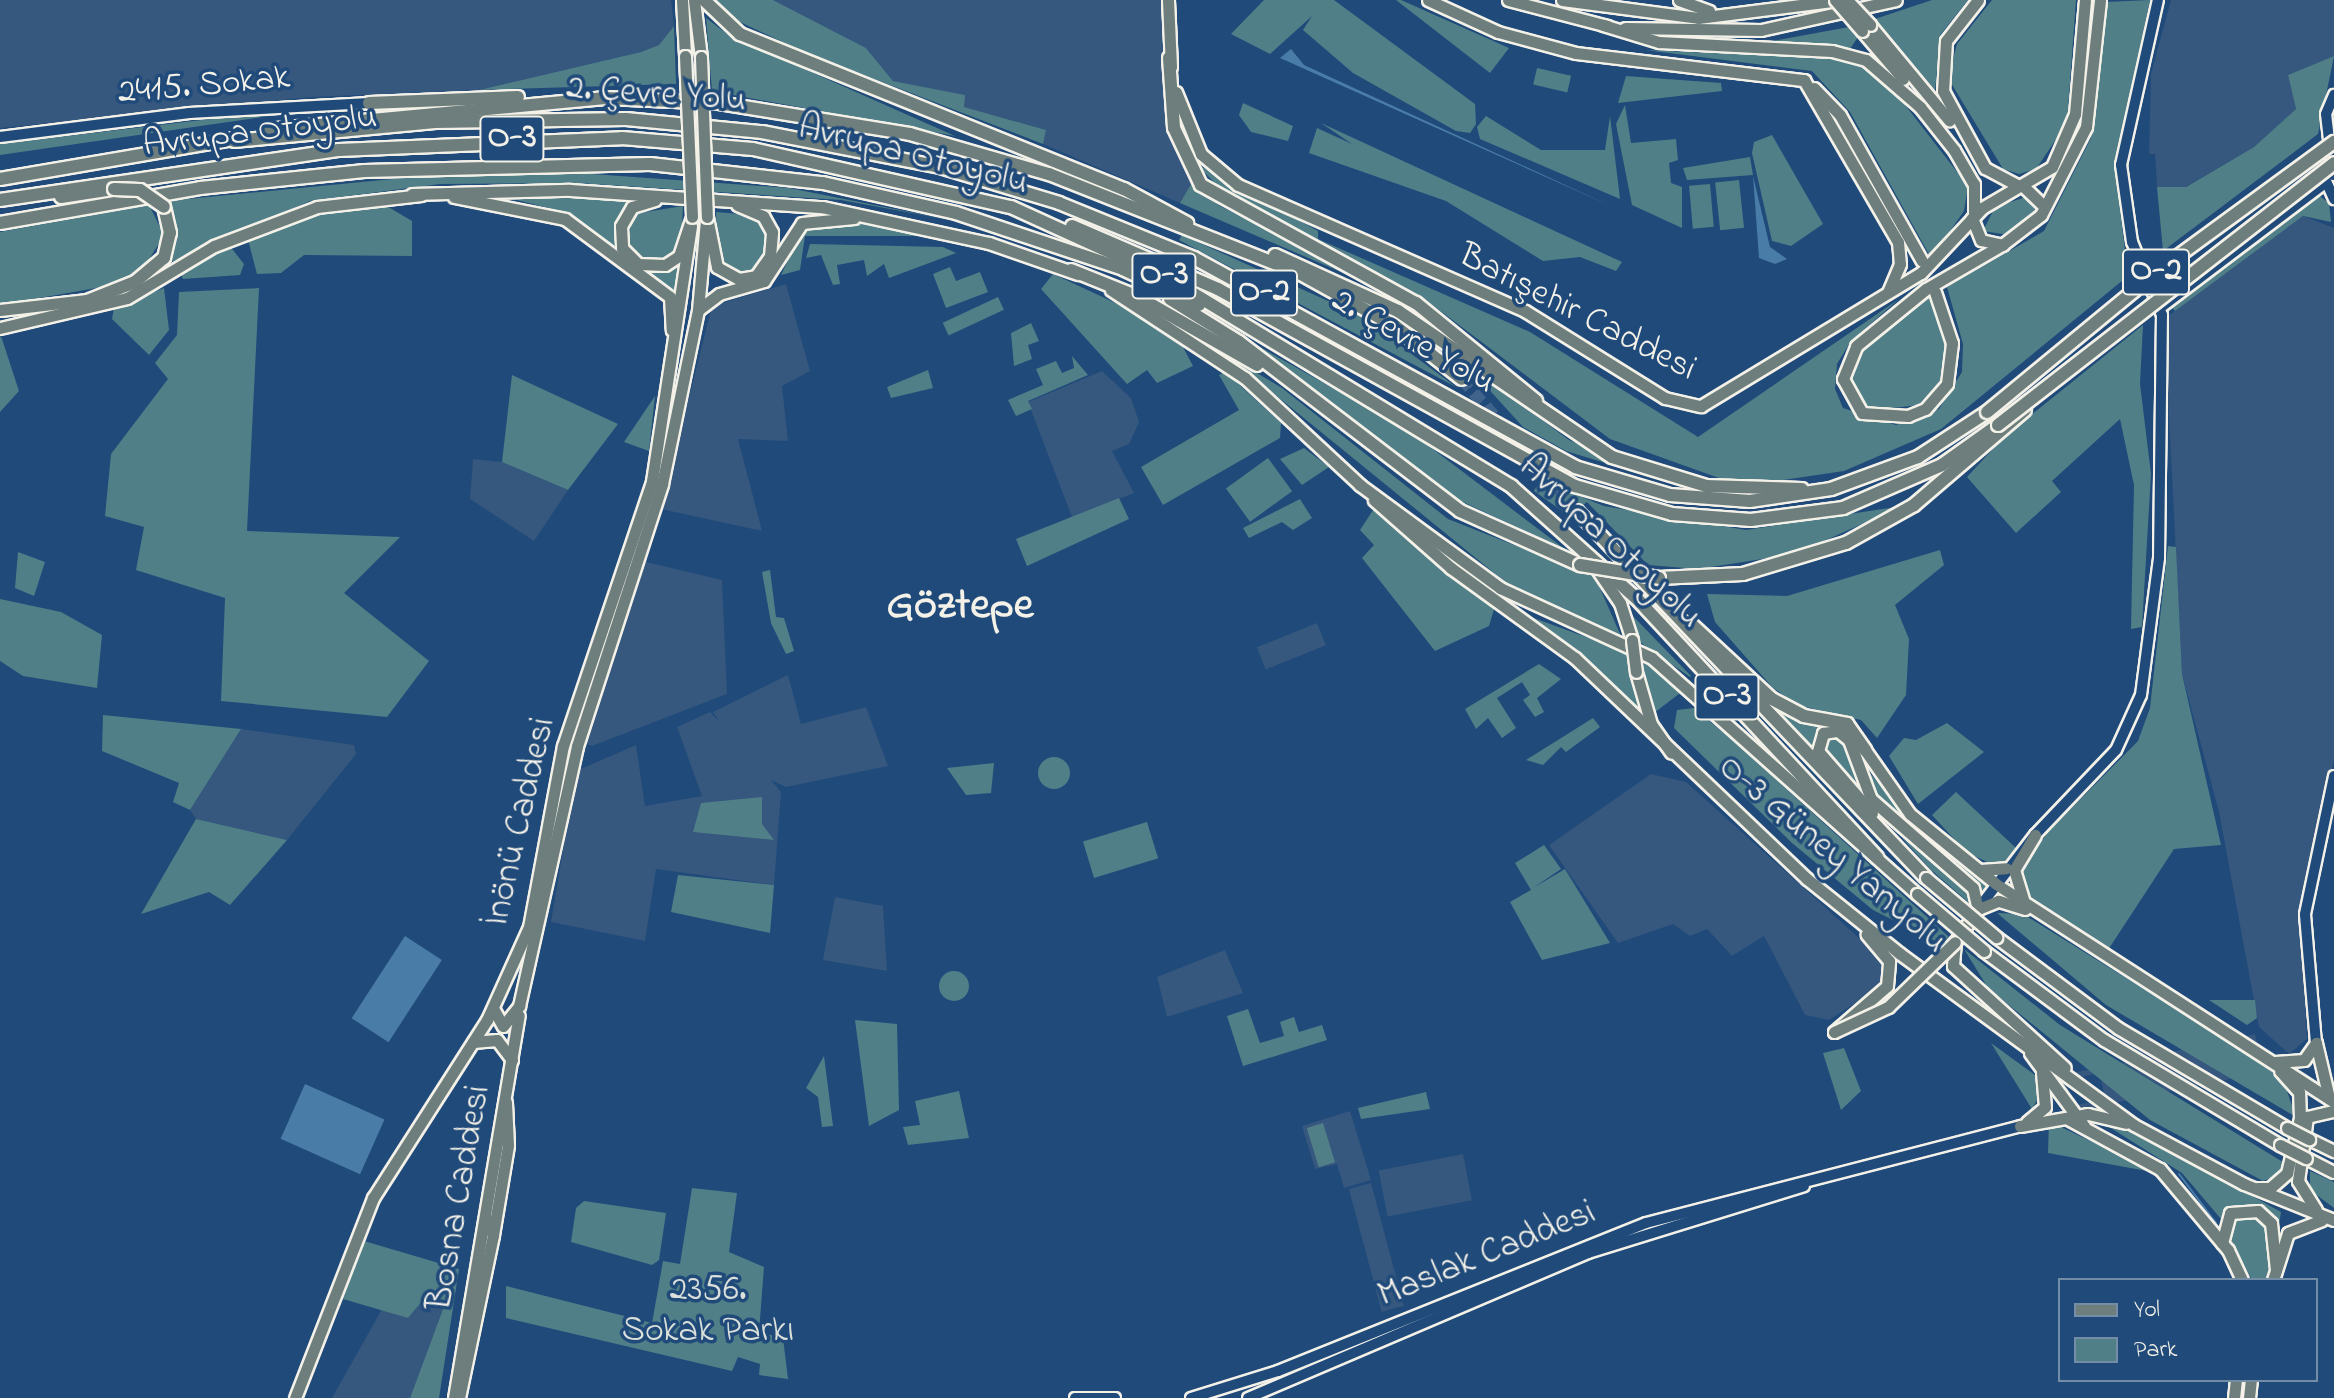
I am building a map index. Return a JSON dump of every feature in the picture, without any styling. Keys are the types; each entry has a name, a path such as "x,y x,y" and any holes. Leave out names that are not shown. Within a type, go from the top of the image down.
{"highway":[{"path":"704,0 740,34 1124,189 1213,239 1283,258 1371,295 1580,440 1640,469 1706,486 1831,489"},
{"path":"1169,58 1174,128 1201,185 1416,303 1580,440"},
{"path":"369,103 605,98"},
{"name":"Avrupa Otoyolu","path":"0,179 234,141 320,121 605,98 719,103 910,134 1049,174 1213,239 1358,303 1462,379"},
{"name":"2. Çevre Yolu","path":"234,141 435,122 626,119 885,154 1059,203 1182,252 1601,477 1726,500 1831,489 1946,441 1987,412 2169,262 2334,142"},
{"name":"Avrupa Otoyolu","path":"5,199 313,152 622,138 767,151 1011,207 1171,280 1468,456 1575,539 1877,857"},
{"path":"0,223 262,181 612,163 823,183 1055,244 1164,287 1309,361"},
{"name":"O-2","path":"2001,428 2071,366 2334,163"},
{"path":"5,199 114,189 140,190 164,207 170,233 164,258 135,282 87,301"},
{"name":"2. Çevre Yolu","path":"1011,207 1205,283 1549,474 1615,501 1760,520 1831,511 1891,492 2001,428"},
{"path":"1055,244 1210,322 1478,523 1580,565 1659,578 1743,574 1846,543 1914,505 2001,428"},
{"path":"1071,270 1206,333 1358,435"},
{"name":"O-3","path":"1577,511 1653,592"},
{"path":"1653,592 1772,699 1804,716 1847,724 1865,750"},
{"name":"Avrupa Otoyolu","path":"1653,592 1926,878"}],"main road":[{"path":"682,0 692,217 684,251 665,265 638,264 622,248 621,226 632,207 684,197"},
{"path":"694,0 701,57 707,217 717,267 739,279 761,271 772,248 769,223 756,211 713,199"},
{"name":"Batışehir Caddesi","path":"1168,0 1169,58 1194,145 1226,177 1538,317 1677,404 1724,397 1934,263 1973,217 2052,167 2070,132 2085,0"},
{"path":"1428,0 1498,32 1576,53 1804,80 1840,115 1922,261"},
{"path":"1508,0 1659,42 1846,54 1881,68 1920,107"},
{"path":"1562,0 1658,16 1770,13 1838,0 1967,141 1992,174 2020,185 2044,206"},
{"path":"1679,0 1695,10 1770,13"},
{"path":"1847,0 1970,176 1973,217 1981,240 2002,245"},
{"path":"1603,25 1761,30 1896,0"},
{"path":"1967,141 1945,101 1940,64 1949,33 1978,0"},
{"path":"1935,292 1954,356 1939,397 1890,420 1862,413 1843,379 1856,346 1926,289 2032,227 2086,127 2100,0"},
{"path":"1836,902 1891,967 1887,986 1834,1032 1888,1007 1955,942 2006,868 2116,750 2141,695 2159,558 2160,308 2149,275 2132,242 2121,165 2158,0"},
{"path":"1804,80 1898,242 1900,264 1888,292"},
{"path":"2334,95 2326,114 2334,199"},
{"name":"2415. Sokak","path":"0,137 44,129 369,103"},
{"path":"2160,308 2331,178"},
{"path":"412,194 512,204 565,219 670,297 674,360"},
{"path":"0,310 87,301 142,284 214,246 317,207 412,194 684,197 822,207 920,227"},
{"name":"İnönü Caddesi","path":"295,1398 373,1198 495,1006 529,927 563,746 648,498 674,360 692,217"},
{"name":"İnönü Caddesi","path":"519,1006 577,746 662,484 698,310 707,217"},
{"path":"698,310 719,294 764,281 802,223 840,217 920,227"},
{"name":"O-3 Güney Yanyolu","path":"920,227 1071,270 1245,378 1426,549 1575,658 1671,753 1836,902 2134,1125 2244,1184 2334,1220"},
{"path":"0,328 127,298 214,246"},
{"path":"1360,485 1524,603 1652,658 1877,857"},
{"path":"1575,539 1620,603 1632,640 1647,715 1671,753"},
{"path":"1926,878 1823,758 1817,744 1823,733 1843,734 1871,799 1973,888 1978,909"},
{"path":"1865,750 1910,814 1977,870 2044,917 2332,1100"},
{"path":"2332,1100 2316,1043 2305,914 2334,776"},
{"path":"2032,908 2013,882 2035,835"},
{"name":"O-3","path":"1877,857 1984,951 2115,1048 2280,1145 2334,1172"},
{"path":"1977,870 2006,868"},
{"name":"O-3","path":"1926,878 1996,937 2157,1053 2287,1128 2334,1151"},
{"path":"1978,909 1998,901 2044,917"},
{"path":"1955,942 1959,976 2072,1076"},
{"path":"495,1006 493,1019 503,1026 519,1006"},
{"name":"Bosna Caddesi","path":"457,1398 519,1006"},
{"path":"2010,1035 2042,1070 2076,1120 2160,1169 2222,1243 2241,1278"},
{"path":"472,1044 497,1040 512,1060"},
{"path":"2272,1061 2294,1064 2316,1043"},
{"path":"2244,1184 2270,1188 2291,1161 2299,1092 2272,1061"},
{"path":"2020,1126 2045,1107 2042,1070"},
{"path":"457,1398 482,1294 508,1145 506,1101"},
{"path":"2334,1111 2308,1114 2297,1172 2304,1199 2334,1220"},
{"path":"2020,1126 2076,1120 2134,1125"},
{"name":"Maslak Caddesi","path":"1191,1398 1205,1397 1614,1234 2020,1126"},
{"path":"499,1128 508,1145"},
{"name":"Maslak Caddesi","path":"1248,1398 1588,1253 1809,1183"},
{"path":"2222,1243 2230,1213 2258,1211 2271,1223 2274,1275"},
{"path":"485,1216 493,1235"},
{"path":"2274,1275 2294,1227 2334,1220"},
{"path":"475,1276 482,1294"},
{"path":"1075,1398 1115,1398"}],"shaded area":[{"path":"0,0 671,0 674,26 659,45 641,52 479,90 312,97 0,128"},
{"path":"773,0 1161,0 1164,84 1191,184 1180,203 1043,144 1046,130 963,107 964,95 893,81 866,48"},
{"path":"2171,0 2334,0 2334,56 2288,75 2296,109 2254,147 2185,187 2157,187 2155,154 2149,154 2151,74"},
{"path":"1291,49 1304,65 1613,207 1280,58"},
{"path":"1753,176 1770,247 1787,259 1775,264 1759,258"},
{"path":"2303,216 2334,228 2334,760 2300,914 2307,1039 2289,1054 2259,1027 2219,812 2182,674 2164,319"},
{"path":"786,284 810,371 782,386 788,441 738,439 762,531 661,509 712,306"},
{"path":"1102,371 1131,398 1139,422 1129,444 1112,451 1134,493 1072,517 1028,402"},
{"path":"473,459 502,462 568,490 534,541 470,499"},
{"path":"642,561 722,580 727,694 592,746 581,742"},
{"path":"1317,623 1326,645 1266,670 1257,647"},
{"path":"788,675 801,724 866,707 888,766 786,787 771,780 781,792 774,885 656,869 645,941 551,922 576,771 636,745 645,806 702,796 677,727 710,712 719,721 713,712"},
{"path":"241,729 354,745 356,754 287,840 196,819 190,810"},
{"path":"1651,774 1686,782 1805,889 1861,940 1886,971 1883,985 1829,1020 1805,1015 1764,936 1732,956 1707,929 1690,936 1673,924 1618,943 1549,845"},
{"path":"835,897 883,906 887,971 823,960"},
{"path":"405,936 442,960 389,1042 352,1018"},
{"path":"1225,950 1243,993 1167,1017 1157,977"},
{"path":"2255,1034 2258,1047 2249,1042 2217,1049 2223,1074 2268,1071 2066,1113 2059,1076","holes":["2100,1073 2105,1099 2072,1106 2067,1080"]},
{"path":"305,1084 384,1119 360,1174 281,1139"},
{"path":"1350,1111 1371,1180 1344,1188 1337,1164 1315,1169 1302,1126"},
{"path":"1463,1154 1472,1200 1388,1217 1379,1170"},
{"path":"1371,1183 1404,1306 1382,1312 1349,1189"},
{"path":"423,1300 443,1309 410,1398 332,1398 382,1309 408,1318"}],"green space":[{"path":"712,0 773,0 866,48 893,81 965,95 964,107 1046,130 1043,144 802,51 727,16"},
{"path":"1264,0 1334,0 1475,104 1476,124 1470,133 1456,131 1353,73 1303,30 1312,16 1270,54 1231,34"},
{"path":"1396,0 1401,0 1509,48 1490,73"},
{"path":"1932,0 1968,0 1940,35 1935,91 1872,20"},
{"path":"1992,0 2076,0 2067,123 2036,169 2019,174 2003,169 1948,78 1957,44"},
{"path":"2150,0 2115,168 2128,276 1941,429 1844,471 1769,482 1719,478 1610,439 1422,297 1224,192 1195,163 1318,231 1318,239 1530,332 1698,437 1899,299 1851,341 1837,364 1835,389 1843,408 1896,425 1939,409 1962,372 1963,344 1947,287 2044,231 2091,138 2105,2"},
{"path":"706,18 730,36 955,136 712,91"},
{"path":"674,26 676,84 479,90 641,52 659,45"},
{"path":"1849,27 1858,37 1850,49 1767,42"},
{"path":"1645,50 1845,59 1881,74 1968,186 1964,211 1931,258 1850,112 1812,71"},
{"path":"2334,56 2318,134 2163,251 2157,187 2186,187 2254,147 2296,109 2288,75"},
{"path":"1537,68 1571,76 1567,92 1533,85"},
{"path":"1626,76 1721,83 1722,91 1618,103"},
{"path":"1243,103 1293,126 1288,141 1251,132 1239,115"},
{"path":"1625,105 1631,143 1676,139 1678,160 1669,163 1671,183 1682,187 1682,228 1632,205 1616,124"},
{"path":"269,112 269,116 0,155 0,144"},
{"path":"1486,116 1541,150 1605,150 1610,116 1620,199 1480,139 1477,127"},
{"path":"1321,123 1622,262 1616,271 1580,257 1543,261 1446,201 1309,153 1317,128 1352,144"},
{"path":"1772,135 1823,224 1791,246 1772,241 1752,153 1754,142"},
{"path":"1750,157 1753,175 1687,180 1683,168"},
{"path":"564,172 789,188 950,220 841,200 578,183 440,184 310,201 164,265 175,220 167,201 444,174"},
{"path":"1739,180 1744,228 1720,230 1715,183"},
{"path":"1191,184 1220,206 1383,290 1180,203"},
{"path":"1710,184 1714,227 1693,229 1689,186"},
{"path":"2317,194 2329,203 2331,222 2303,216 2175,311 2169,304"},
{"path":"501,196 629,200 616,227 619,250 650,272 681,259 676,297 556,210"},
{"path":"2026,197 2037,212 2009,235 1983,231 1995,207"},
{"path":"380,202 412,221 412,256 304,255 281,273 257,274 247,236 291,218"},
{"path":"149,205 164,235 142,271 113,285 0,305 0,232"},
{"path":"683,206 681,248 665,261 644,262 627,247 633,214"},
{"path":"716,212 751,215 768,229 770,251 752,275 730,274 718,259"},
{"path":"856,221 929,236 805,236 800,270 781,275 803,230"},
{"path":"1182,235 1359,315 1456,387 1179,240"},
{"path":"810,244 943,247 956,253 889,278 884,264 867,276 864,260 837,265 840,284 833,285 821,255 806,258"},
{"path":"229,245 244,264 240,275 183,279 180,272"},
{"path":"950,267 956,281 980,272 988,292 946,308 933,274"},
{"path":"1053,274 1122,306 1183,347 1193,366 1157,383 1147,370 1127,384 1041,289"},
{"path":"164,288 169,330 149,355 112,319 114,308"},
{"path":"259,288 247,531 400,537 344,593 429,661 387,717 221,701 225,598 136,570 144,527 105,516 111,454 168,379 155,363 177,335 179,292"},
{"path":"1929,294 1945,340 1942,379 1918,405 1870,411 1857,402 1847,375 1851,361"},
{"path":"998,297 1004,310 949,335 943,323"},
{"path":"1031,323 1039,341 1028,345 1032,359 1014,366 1011,333"},
{"path":"2143,325 2140,384 2151,474 2142,627 2131,629 2134,485 2120,419 2052,481 2061,492 2016,533 1967,477 2005,436"},
{"path":"0,337 19,391 0,412"},
{"path":"1251,342 1409,431 1566,550 1446,494"},
{"path":"1224,353 1282,388 1448,519 1595,577 1621,636 1520,594"},
{"path":"1072,356 1088,375 1028,401 1032,409 1016,416 1008,400 1043,385 1036,369 1056,361 1062,373 1074,368"},
{"path":"928,370 933,388 891,398 887,387"},
{"path":"1225,372 1281,423 1280,438 1163,505 1141,467 1239,410 1219,375"},
{"path":"512,375 618,424 568,490 502,462"},
{"path":"1488,380 1569,440 1671,483 1566,451 1523,427 1483,383"},
{"path":"655,396 649,451 624,442"},
{"path":"1304,448 1329,467 1302,485 1280,459"},
{"path":"1268,458 1292,491 1250,522 1226,489"},
{"path":"1540,480 1604,506 1746,530 1902,506 1795,554 1698,569 1648,565 1587,502 1569,516 1534,491"},
{"path":"1119,498 1129,519 1027,566 1016,539"},
{"path":"1300,499 1312,518 1293,530 1282,522 1249,538 1243,528"},
{"path":"1375,507 1495,606 1489,626 1435,651 1362,558 1374,545 1360,530"},
{"path":"2168,546 2176,547 2182,674 2221,845 2174,849 2108,950 2021,890 2017,879 2047,833 2138,741 2150,708"},
{"path":"1940,550 1944,565 1895,605 1909,639 1906,695 1877,738 1861,720 1797,705 1772,687 1715,622 1707,594 1787,596"},
{"path":"18,552 45,562 34,596 15,588"},
{"path":"770,570 776,617 784,618 794,651 786,654 771,623 762,572"},
{"path":"0,599 61,612 102,635 97,688 23,676 0,661"},
{"path":"1630,613 1691,676 1690,677 1637,640"},
{"path":"1531,617 1627,652 1643,718 1579,651"},
{"path":"1641,658 1684,690 1654,713 1646,693"},
{"path":"1539,664 1561,679 1537,698 1544,712 1535,717 1523,700 1530,695 1522,682 1497,698 1516,728 1502,738 1488,718 1476,729 1465,709"},
{"path":"1766,702 1829,726 1814,739 1814,754"},
{"path":"1694,708 1949,937 1941,944 1873,910 1792,843 1674,728 1677,710"},
{"path":"103,715 241,729 190,810 173,802 179,783 102,751"},
{"path":"1593,718 1600,727 1566,752 1561,747 1543,765 1526,760"},
{"path":"1947,723 1984,752 1918,804 1889,756 1904,738 1916,740"},
{"path":"1828,738 1841,738 1860,793 1824,751"},
{"path":"1054,757 1065,762 1070,773 1065,784 1054,789 1043,784 1038,773 1043,762"},
{"path":"994,763 991,793 966,795 947,768"},
{"path":"1864,767 1930,839 1989,886 1983,894 1893,817 1871,791"},
{"path":"1956,792 2016,848 2000,868 1966,852 1932,815"},
{"path":"762,797 762,824 774,840 693,832 701,803"},
{"path":"196,819 287,840 230,905 209,892 141,914"},
{"path":"1147,822 1158,858 1094,878 1083,842"},
{"path":"1902,838 1973,895 1975,908 1930,869"},
{"path":"1544,845 1561,869 1533,888 1565,869 1610,943 1542,960 1510,902 1531,890 1515,863"},
{"path":"678,875 774,885 770,933 671,912"},
{"path":"1997,913 2023,914 2248,1054 2283,1080 2296,1117 2106,1005"},
{"path":"1964,949 2060,1025 2286,1164 2282,1174 2263,1181 2150,1120 1988,988"},
{"path":"954,971 965,975 969,986 965,997 954,1001 943,997 939,986 943,975"},
{"path":"2209,1000 2255,1000 2257,1018 2247,1025"},
{"path":"1248,1009 1260,1043 1284,1036 1280,1022 1294,1017 1299,1032 1322,1025 1327,1040 1243,1066 1227,1016"},
{"path":"855,1020 897,1024 899,1110 869,1126"},
{"path":"1991,1043 2035,1075 2040,1095 2032,1109"},
{"path":"1844,1048 1861,1091 1841,1110 1823,1053"},
{"path":"824,1056 833,1126 822,1127 818,1097 806,1088"},
{"path":"959,1091 969,1138 908,1145 903,1127 920,1125 915,1101"},
{"path":"1426,1092 1430,1109 1361,1119 1358,1108"},
{"path":"2095,1118 2128,1127 2281,1212 2279,1225 2265,1207 2249,1205 2229,1209 2221,1219 2182,1173"},
{"path":"2049,1120 2064,1120 2063,1128 2158,1173 2048,1153"},
{"path":"1323,1123 1335,1162 1319,1167 1307,1128"},
{"path":"2310,1171 2334,1182 2334,1208 2310,1190"},
{"name":"2356. Sokak Parkı","path":"692,1188 737,1193 729,1252 764,1267 759,1332 783,1338 788,1379 759,1375 760,1364 738,1357 732,1371 506,1318 506,1286 652,1323 663,1261 680,1264"},
{"path":"584,1201 666,1213 659,1260 652,1265 571,1242 576,1208"},
{"path":"2253,1214 2268,1232 2268,1278 2251,1278 2231,1240 2235,1216"},
{"path":"364,1241 459,1269 439,1398 410,1398 443,1309 423,1300 408,1318 343,1299"}],"waterway":[{"path":"2179,1174 2216,1223"},
{"path":"2233,1246 2248,1278"},
{"path":"2241,1398 2243,1382"}],"tunnel":[{"path":"1462,379 1577,511"}],"district":[{"name":"Göztepe","path":"960,606"}]}
